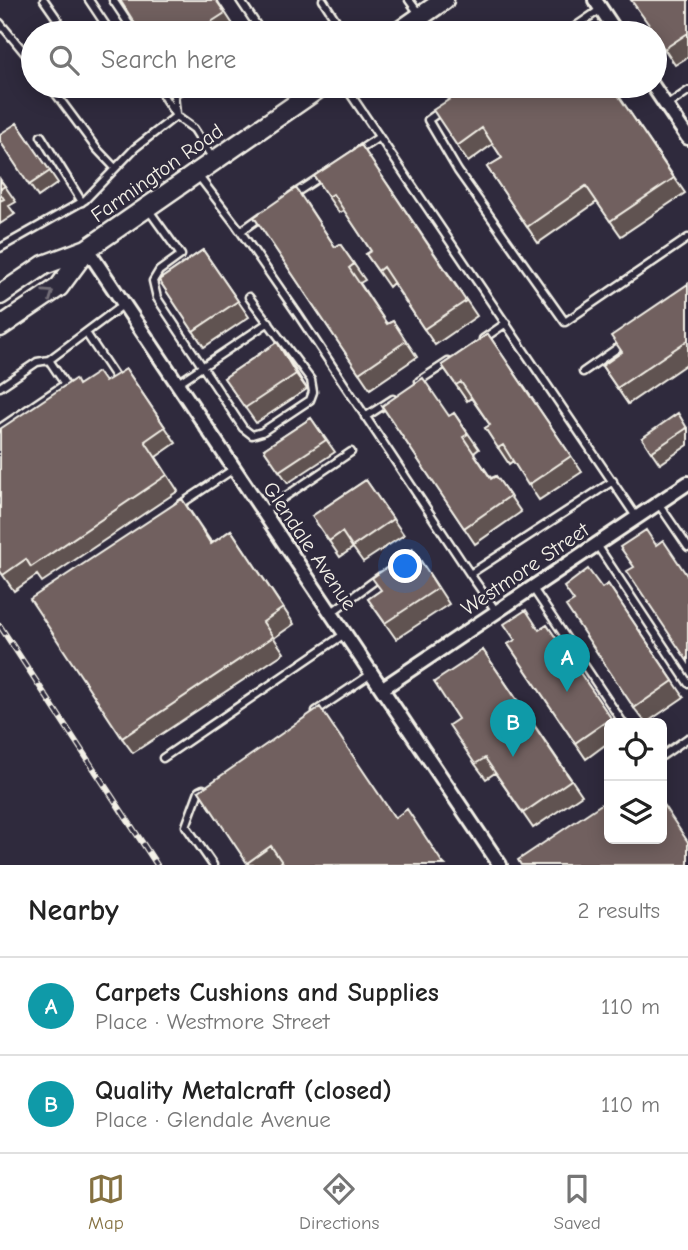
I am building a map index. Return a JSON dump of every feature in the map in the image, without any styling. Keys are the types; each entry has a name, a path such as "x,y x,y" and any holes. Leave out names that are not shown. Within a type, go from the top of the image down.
{"main road":[{"path":"414,21 444,0"},
{"name":"Farmington Road","path":"0,295 44,265 87,249 214,161 293,98"},
{"name":"Farmington Road","path":"0,327 59,287 87,249"}],"street":[{"path":"598,5 609,21"},
{"path":"661,98 688,138"},
{"name":"Glendale Avenue","path":"87,249 500,865"},
{"name":"Westmore Street","path":"383,688 688,482"}],"lane":[{"path":"44,0 59,21"},
{"path":"89,0 103,21"},
{"path":"113,0 127,21"},
{"path":"240,0 254,21"},
{"path":"323,0 336,21"},
{"path":"409,0 421,16"},
{"path":"580,21 598,5"},
{"path":"0,23 21,48"},
{"path":"666,106 688,91"},
{"path":"59,98 96,148 115,168"},
{"path":"165,98 176,116 194,129 214,161"},
{"path":"174,98 176,116"},
{"path":"353,98 637,518"},
{"path":"447,106 428,120 458,171 565,322 688,237"},
{"path":"0,248 82,202 135,148 176,116"},
{"path":"41,136 82,202"},
{"path":"347,159 379,137"},
{"path":"197,173 241,231 496,611"},
{"path":"283,202 325,173"},
{"path":"147,207 181,255 159,271 153,281 157,298 243,428 252,435 262,432 310,400 313,392 311,380 250,297"},
{"path":"241,231 272,209"},
{"path":"0,387 32,365 49,360 124,304"},
{"path":"178,383 269,322"},
{"path":"478,342 506,323"},
{"path":"86,333 123,389"},
{"path":"583,372 635,336"},
{"path":"408,388 458,355"},
{"path":"0,428 65,384 49,360"},
{"path":"365,417 397,396"},
{"path":"264,511 351,452"},
{"path":"167,513 235,468"},
{"path":"470,574 613,481"},
{"path":"659,503 688,547"},
{"path":"596,544 688,683"},
{"path":"332,612 386,572"},
{"path":"532,587 620,718"},
{"path":"163,758 346,633"},
{"path":"307,717 373,673"},
{"path":"667,753 688,738"},
{"path":"210,784 200,791 186,826 213,865"}],"building":[{"path":"120,0 216,0 225,13 213,21 133,21"},
{"path":"631,0 688,0 688,33 667,47 667,21 646,21"},
{"path":"452,98 620,98 674,178 610,221 586,186 527,227 487,167 502,158 482,128 457,146 433,110"},
{"path":"17,123 50,171 29,185 0,141 0,134"},
{"path":"361,145 466,301 424,329 383,267 378,271 366,254 371,251 333,194 328,197 314,176"},
{"path":"296,188 335,247 340,244 354,264 349,268 387,324 393,321 406,341 359,373 254,217"},
{"path":"203,250 238,301 193,331 159,280"},
{"path":"688,284 688,340 617,388 602,366 622,352 611,336"},
{"path":"488,334 571,456 528,485 503,445 498,448 485,428 490,425 461,382 456,385 442,365"},
{"path":"277,342 296,374 245,408 224,378"},
{"path":"126,369 165,427 145,441 167,475 31,567 26,559 3,575 0,571 0,429 75,379 78,385 98,372 105,382"},
{"path":"423,378 449,416 454,413 468,434 463,437 491,479 496,476 510,496 464,528 382,406"},
{"path":"678,413 687,428 651,452 642,438"},
{"path":"311,418 326,440 279,471 264,449"},
{"path":"366,480 393,519 352,547 342,532 329,541 312,516"},
{"path":"182,499 211,544 231,530 283,608 263,622 273,637 122,738 30,599"},
{"path":"646,530 656,545 663,540 688,577 688,662 627,571 634,567 620,547"},
{"path":"413,549 438,588 385,623 368,599 381,590 372,578"},
{"path":"588,569 602,588 608,584 673,681 634,708 566,606 574,601 564,587"},
{"path":"526,610 539,630 547,625 611,718 604,718 604,723 575,743 508,644 515,640 504,624"},
{"path":"483,650 571,780 523,813 485,758 475,764 449,725 458,719 434,682"},
{"path":"320,707 395,818 407,809 444,865 284,865 271,846 247,863 199,791"},
{"path":"604,802 604,844 667,844 667,810 688,842 688,865 521,865 518,860"}],"railway":[{"path":"0,626 157,865"}],"place":[{"name":"Carpets Cushions and Supplies","path":"567,692"},
{"name":"Quality Metalcraft (closed)","path":"513,757"}]}
